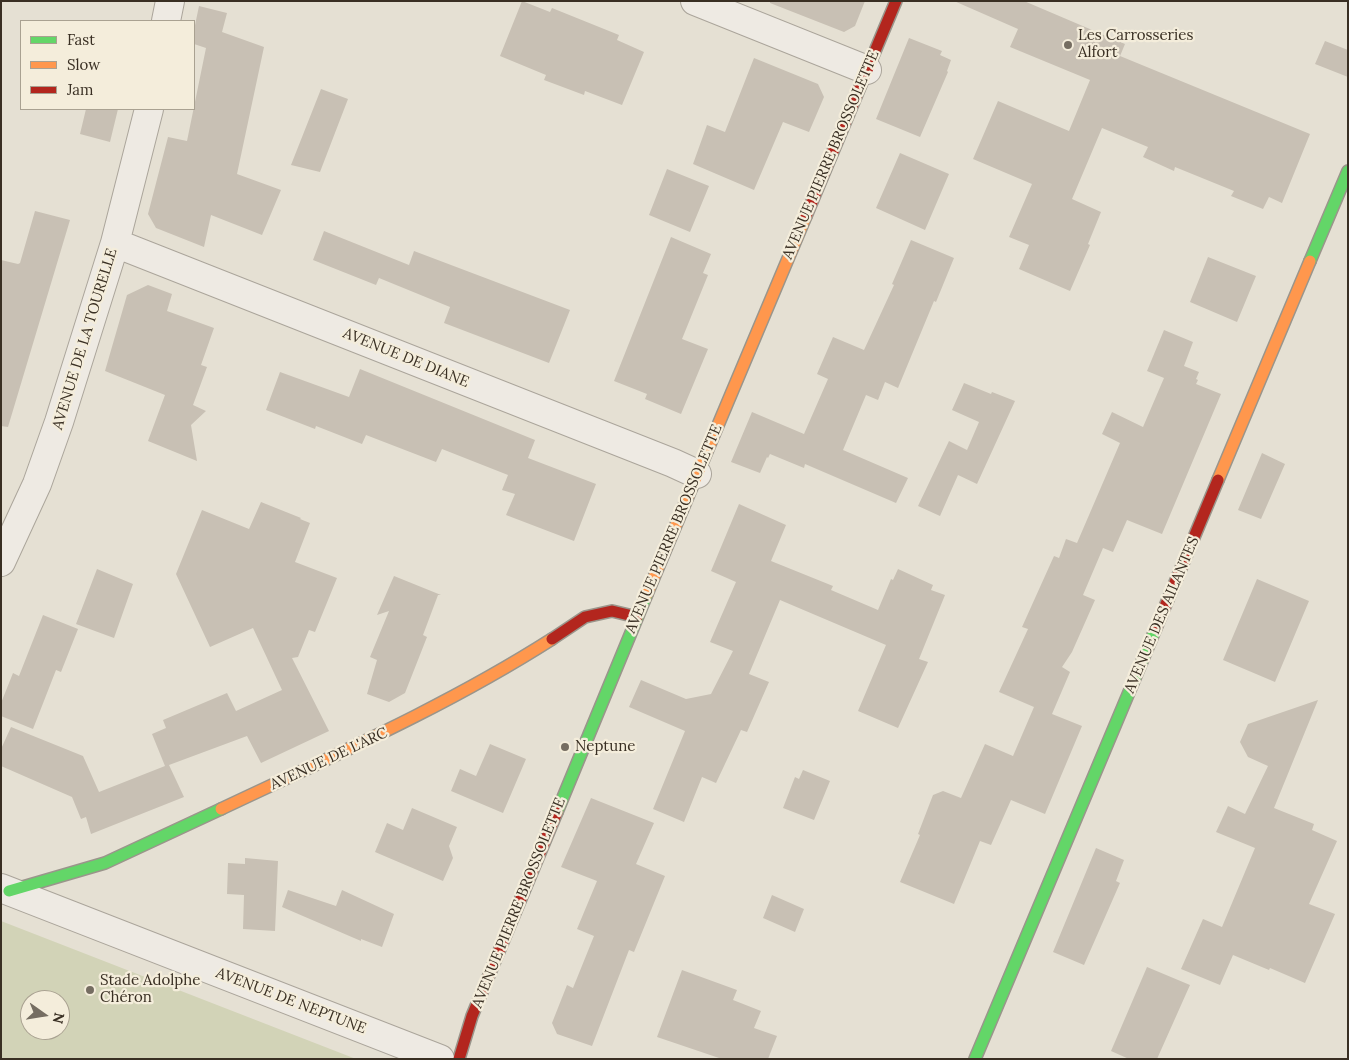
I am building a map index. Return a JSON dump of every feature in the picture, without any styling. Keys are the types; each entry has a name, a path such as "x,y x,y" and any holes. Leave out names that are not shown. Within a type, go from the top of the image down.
{"street":[{"path":"166,20 170,1"},
{"path":"695,1 867,70"},
{"name":"AVENUE PIERRE BROSSOLETTE","path":"460,1059 472,1016 637,617 896,1"},
{"name":"AVENUE DE LA TOURELLE","path":"1,562 37,484 59,422 115,244 149,110"},
{"name":"AVENUE DES AILANTES","path":"974,1059 1348,171"},
{"name":"AVENUE DE DIANE","path":"115,244 697,474"},
{"name":"AVENUE DE L'ARC","path":"5,890 105,863 407,722 525,656 585,617 612,611 637,617"},
{"name":"AVENUE DE NEPTUNE","path":"5,890 440,1059"}],"green space":[{"name":"Stade Adolphe Chéron","path":"1,921 356,1059 1,1059"}],"building":[{"path":"522,1 550,12 552,8 619,35 617,40 644,52 622,105 585,91 584,95 544,80 546,75 500,56"},
{"path":"770,1 865,1 855,26 844,32 770,3"},
{"path":"954,1 1024,1 1125,44 1120,56 1310,134 1282,203 1269,197 1263,209 1231,196 1234,191 1175,167 1174,171 1143,157 1148,147 1102,128 1072,199 1101,212 1088,244 1090,245 1070,291 1019,269 1029,245 1009,237 1032,184 973,159 998,101 1069,131 1090,80 1010,47 1018,29"},
{"path":"199,6 227,13 222,32 264,47 237,174 281,190 262,235 211,215 204,247 156,228 148,214 168,137 187,141 193,110 195,110 206,48 195,44 195,25"},
{"path":"909,38 942,51 940,55 951,60 948,72 920,137 876,119"},
{"path":"1325,41 1348,50 1348,77 1315,64"},
{"path":"754,58 818,84 824,97 809,132 783,122 754,190 693,164 707,125 725,132"},
{"path":"321,89 348,99 320,172 291,165"},
{"path":"86,110 118,110 110,142 80,134"},
{"path":"900,153 949,174 925,230 876,208"},
{"path":"667,169 709,186 690,232 649,215"},
{"path":"35,211 70,220 8,427 1,426 1,260 20,263"},
{"path":"324,231 409,265 414,251 570,310 549,363 444,323 450,307 379,278 376,285 313,260"},
{"path":"671,237 711,254 703,273 708,275 682,339 708,349 681,414 645,399 647,394 614,381"},
{"path":"911,240 954,258 898,388 885,382 878,400 866,395 843,450 908,478 896,503 805,464 804,468 770,454 760,473 731,462 752,412 804,434 828,379 817,374 833,337 864,350 894,285 892,284"},
{"path":"1208,257 1256,276 1237,322 1190,302"},
{"path":"148,285 172,294 167,311 214,328 201,365 207,367 193,405 206,411 191,425 197,461 148,441 165,395 105,371 127,295"},
{"path":"1164,330 1193,342 1184,366 1199,372 1196,384 1221,394 1162,534 1127,520 1113,552 1103,548 1083,595 1095,600 1072,652 1062,667 1070,672 1052,714 1082,726 1045,814 1011,800 991,845 980,841 954,904 900,882 920,835 918,834 933,795 943,791 961,798 985,744 1013,756 1034,707 999,692 1028,629 1022,627 1054,556 1059,558 1066,539 1077,543 1120,443 1102,434 1112,412 1143,427 1164,378 1147,371"},
{"path":"360,369 535,440 528,458 596,484 574,541 506,515 515,494 502,490 508,475 442,449 436,462 366,435 362,444 316,426 315,429 266,410 280,372 349,397"},
{"path":"964,383 1015,401 977,484 958,475 940,516 918,506 949,441 967,450 979,422 952,410"},
{"path":"1262,453 1285,464 1261,519 1238,510"},
{"path":"261,502 310,523 295,562 337,578 315,632 309,630 298,657 292,658 329,731 261,763 247,736 169,765 184,797 91,834 86,817 81,819 72,797 1,766 1,749 11,727 83,756 99,792 165,766 152,734 166,728 163,720 227,693 236,711 282,690 253,628 210,647 176,574 202,510 249,529"},
{"path":"739,504 786,525 771,561 833,586 831,590 878,610 891,579 893,580 898,569 933,585 931,590 945,595 919,659 928,662 898,728 858,711 886,645 780,600 749,674 769,682 747,732 741,730 716,783 702,777 684,822 653,809 685,731 629,707 641,680 686,699 711,694 733,651 710,642 736,582 711,571"},
{"path":"97,569 133,584 114,638 76,624"},
{"path":"394,576 441,595 438,595 423,635 427,637 405,693 389,702 367,694 377,660 370,657 389,611 377,615"},
{"path":"1257,579 1309,601 1275,682 1223,660"},
{"path":"43,615 78,629 61,672 56,670 33,729 1,716 1,703 13,673 19,676"},
{"path":"1318,700 1274,808 1314,824 1312,830 1337,841 1309,904 1335,914 1305,983 1233,955 1220,985 1181,969 1203,919 1222,927 1255,848 1216,832 1228,806 1245,814 1268,766 1248,757 1240,742 1248,724"},
{"path":"490,744 526,759 503,813 451,791 460,769 476,776"},
{"path":"803,770 830,781 814,820 783,808 795,777 799,779"},
{"path":"591,798 654,823 636,864 665,876 634,952 629,950 592,1046 557,1034 552,1023 567,985 573,988 594,936 577,929 597,881 561,867"},
{"path":"412,808 457,827 449,846 453,858 443,881 375,852 387,823 403,830"},
{"path":"1096,848 1124,860 1116,881 1120,883 1084,965 1053,952"},
{"path":"245,858 278,861 275,931 243,929 244,895 227,894 228,863 245,864"},
{"path":"288,890 336,906 342,890 394,914 382,947 361,939 361,941 282,907"},
{"path":"772,895 804,909 795,932 763,918"},
{"path":"1147,967 1190,985 1157,1059 1129,1059 1111,1051"},
{"path":"682,970 737,990 733,1000 761,1011 754,1028 777,1036 768,1059 722,1059 657,1037"}],"traffic: fast":[{"path":"1310,261 1348,171"},
{"path":"557,812 647,594"},
{"path":"975,1059 1156,628"},
{"path":"9,891 105,863 221,809"}],"traffic: slow":[{"path":"647,594 806,216"},
{"path":"1218,480 1310,261"},
{"path":"221,809 431,708 552,639"}],"traffic: jam":[{"path":"806,216 896,1"},
{"path":"1156,628 1218,480"},
{"path":"552,639 585,617 612,611 637,617"},
{"path":"459,1059 472,1016 557,812"}],"place":[{"name":"Les Carrosseries Alfort","path":"1068,45"},
{"name":"Neptune","path":"565,747"},
{"name":"Stade Adolphe Chéron","path":"90,990"}]}
